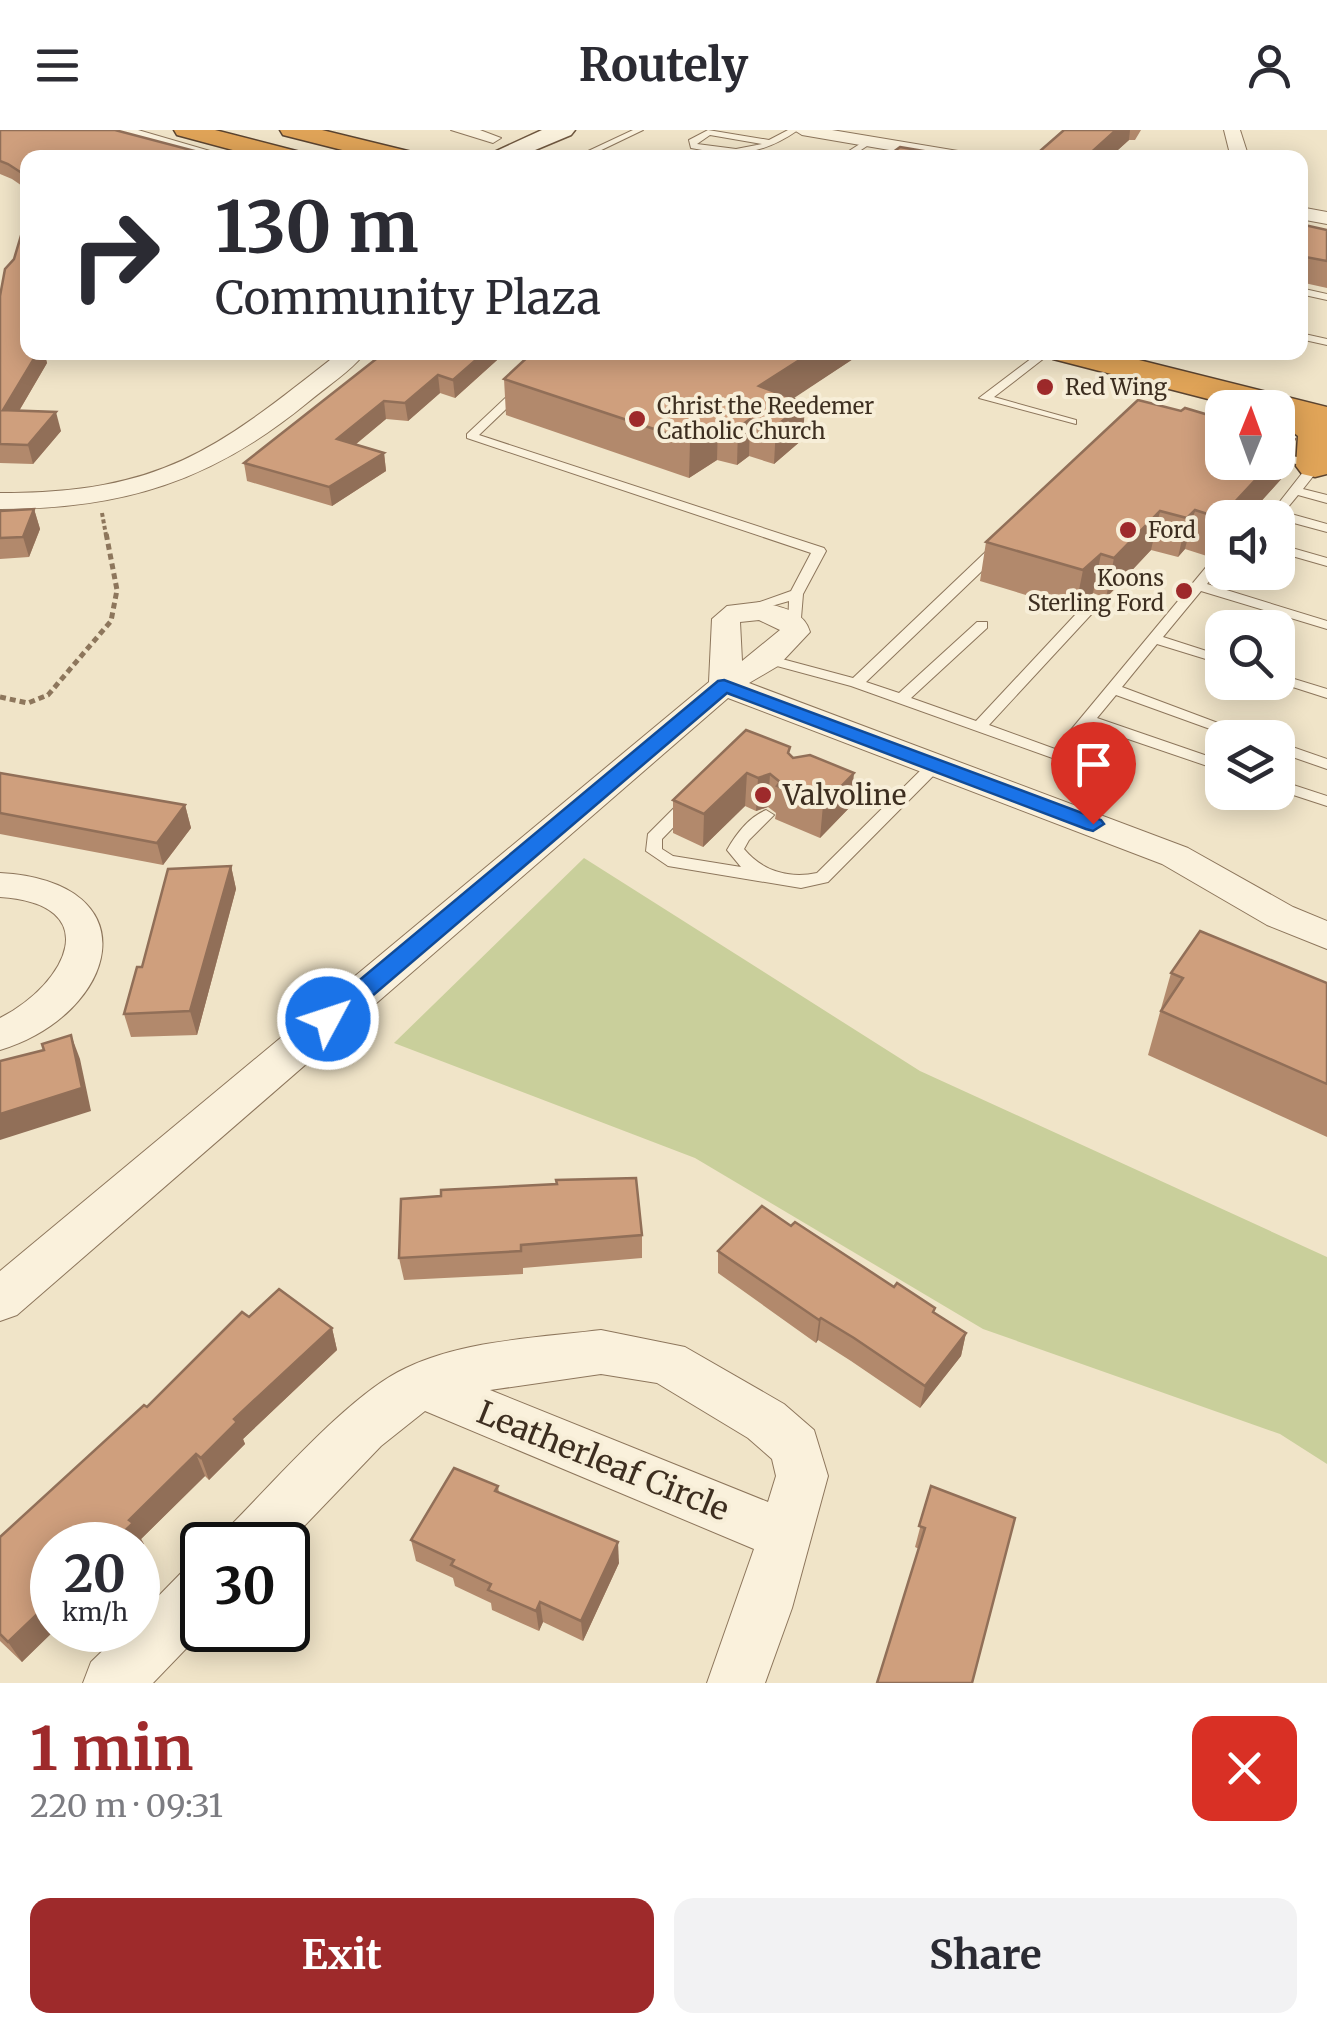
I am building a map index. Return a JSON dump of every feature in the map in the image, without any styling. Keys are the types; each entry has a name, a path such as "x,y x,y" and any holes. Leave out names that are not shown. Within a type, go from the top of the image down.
{"highway":[{"path":"186,130 265,150"},
{"path":"292,130 374,150"},
{"path":"1096,360 1211,390"},
{"path":"1295,411 1327,418"},
{"path":"1295,417 1318,435 1318,477"}],"street":[{"path":"119,130 195,150"},
{"path":"460,130 493,148 563,130"},
{"path":"802,130 920,150"},
{"path":"0,501 97,495 156,481 219,454 344,360"},
{"path":"0,1300 724,685 767,659 792,636 795,627 773,614 733,612 721,631 727,658 724,685"},
{"path":"724,685 1176,856 1280,916 1327,936"},
{"path":"0,885 47,892 70,906 86,934 84,960 67,989 28,1023 0,1036"},
{"name":"Leatherleaf Circle","path":"272,1522 363,1429 420,1385 443,1376 601,1352 668,1362 766,1421 796,1447 802,1476 736,1683"},
{"name":"Leatherleaf Circle","path":"420,1385 786,1536"},
{"path":"112,1683 180,1614"}],"lane":[{"path":"595,150 639,130"},
{"path":"697,130 771,143"},
{"path":"759,150 794,130"},
{"path":"709,132 692,142 694,146 717,150"},
{"path":"857,150 869,142"},
{"path":"1036,360 984,398 1072,422"},
{"path":"537,375 471,436 819,551 796,594 795,627"},
{"path":"1292,500 1318,477 1295,465"},
{"path":"1295,521 1327,528"},
{"path":"856,683 1008,538"},
{"path":"1295,553 1327,562"},
{"path":"767,659 856,683 1058,755 1205,578"},
{"path":"1198,586 1327,625"},
{"path":"733,612 796,594"},
{"path":"979,727 1094,603"},
{"path":"901,699 982,625"},
{"path":"1155,639 1205,655"},
{"path":"1295,684 1327,694"},
{"path":"1113,689 1205,722"},
{"path":"1088,720 1205,760"},
{"path":"1295,752 1327,764"},
{"path":"696,797 654,838 654,851 668,860 780,882 822,878 936,764"},
{"path":"1295,790 1327,801"},
{"path":"766,815 735,850 744,862 780,882"}],"path":[{"path":"0,697 28,704 48,695 111,621 117,590 97,495"}],"green space":[{"path":"584,858 920,1071 1327,1257 1327,1464 1280,1434 983,1329 695,1158 394,1043"}],"building":[{"path":"0,130 115,130 191,150 20,150 20,172 0,161"},
{"path":"1064,130 1116,130 1094,150 1041,150"},
{"path":"1308,226 1327,230 1327,261 1308,257"},
{"path":"20,239 20,360 33,360 3,410 56,412 28,445 0,444 0,296 5,269 14,259"},
{"path":"375,360 476,360 453,380 438,375 405,403 384,401 337,439 384,453 329,487 244,463"},
{"path":"524,360 800,360 759,386 805,403 776,426 750,419 738,428 718,423 690,441 504,379"},
{"path":"1138,400 1205,414 1205,480 1255,480 1237,500 1205,500 1205,513 1195,510 1187,518 1160,511 1114,558 1101,554 1083,570 986,542"},
{"path":"34,509 23,537 0,538 0,511"},
{"path":"746,730 790,747 788,753 793,758 810,755 854,773 823,805 777,786 780,782 770,774 758,778 747,773 704,814 673,800"},
{"path":"0,773 185,805 157,843 0,813"},
{"path":"231,866 190,1011 124,1014 137,967 142,967 168,869"},
{"path":"1200,931 1327,983 1327,1084 1161,1011 1183,978 1171,973"},
{"path":"71,1035 82,1088 0,1114 0,1061 44,1050 42,1044"},
{"path":"636,1178 642,1235 521,1245 521,1251 399,1258 401,1199 441,1196 441,1190"},
{"path":"762,1206 791,1226 795,1222 894,1287 897,1283 966,1333 925,1386 718,1251"},
{"path":"279,1289 332,1328 234,1419 237,1422 201,1458 196,1454 129,1520 132,1522 30,1522 30,1621 8,1642 0,1634 0,1537 144,1405 147,1407 242,1312 249,1317"},
{"path":"454,1468 498,1486 495,1491 618,1542 581,1621 540,1602 536,1611 488,1590 491,1584 451,1565 454,1560 411,1540"},
{"path":"931,1486 1015,1518 972,1683 877,1683 925,1528 919,1526"}],"place":[{"name":"Red Wing","path":"1045,387"},
{"name":"Christ the Reedemer Catholic Church","path":"637,419"},
{"name":"Ford","path":"1128,530"},
{"name":"Koons Sterling Ford","path":"1184,591"},
{"name":"Valvoline","path":"763,795"}],"route":[{"path":"328,1019 724,685 1093,824"}]}
